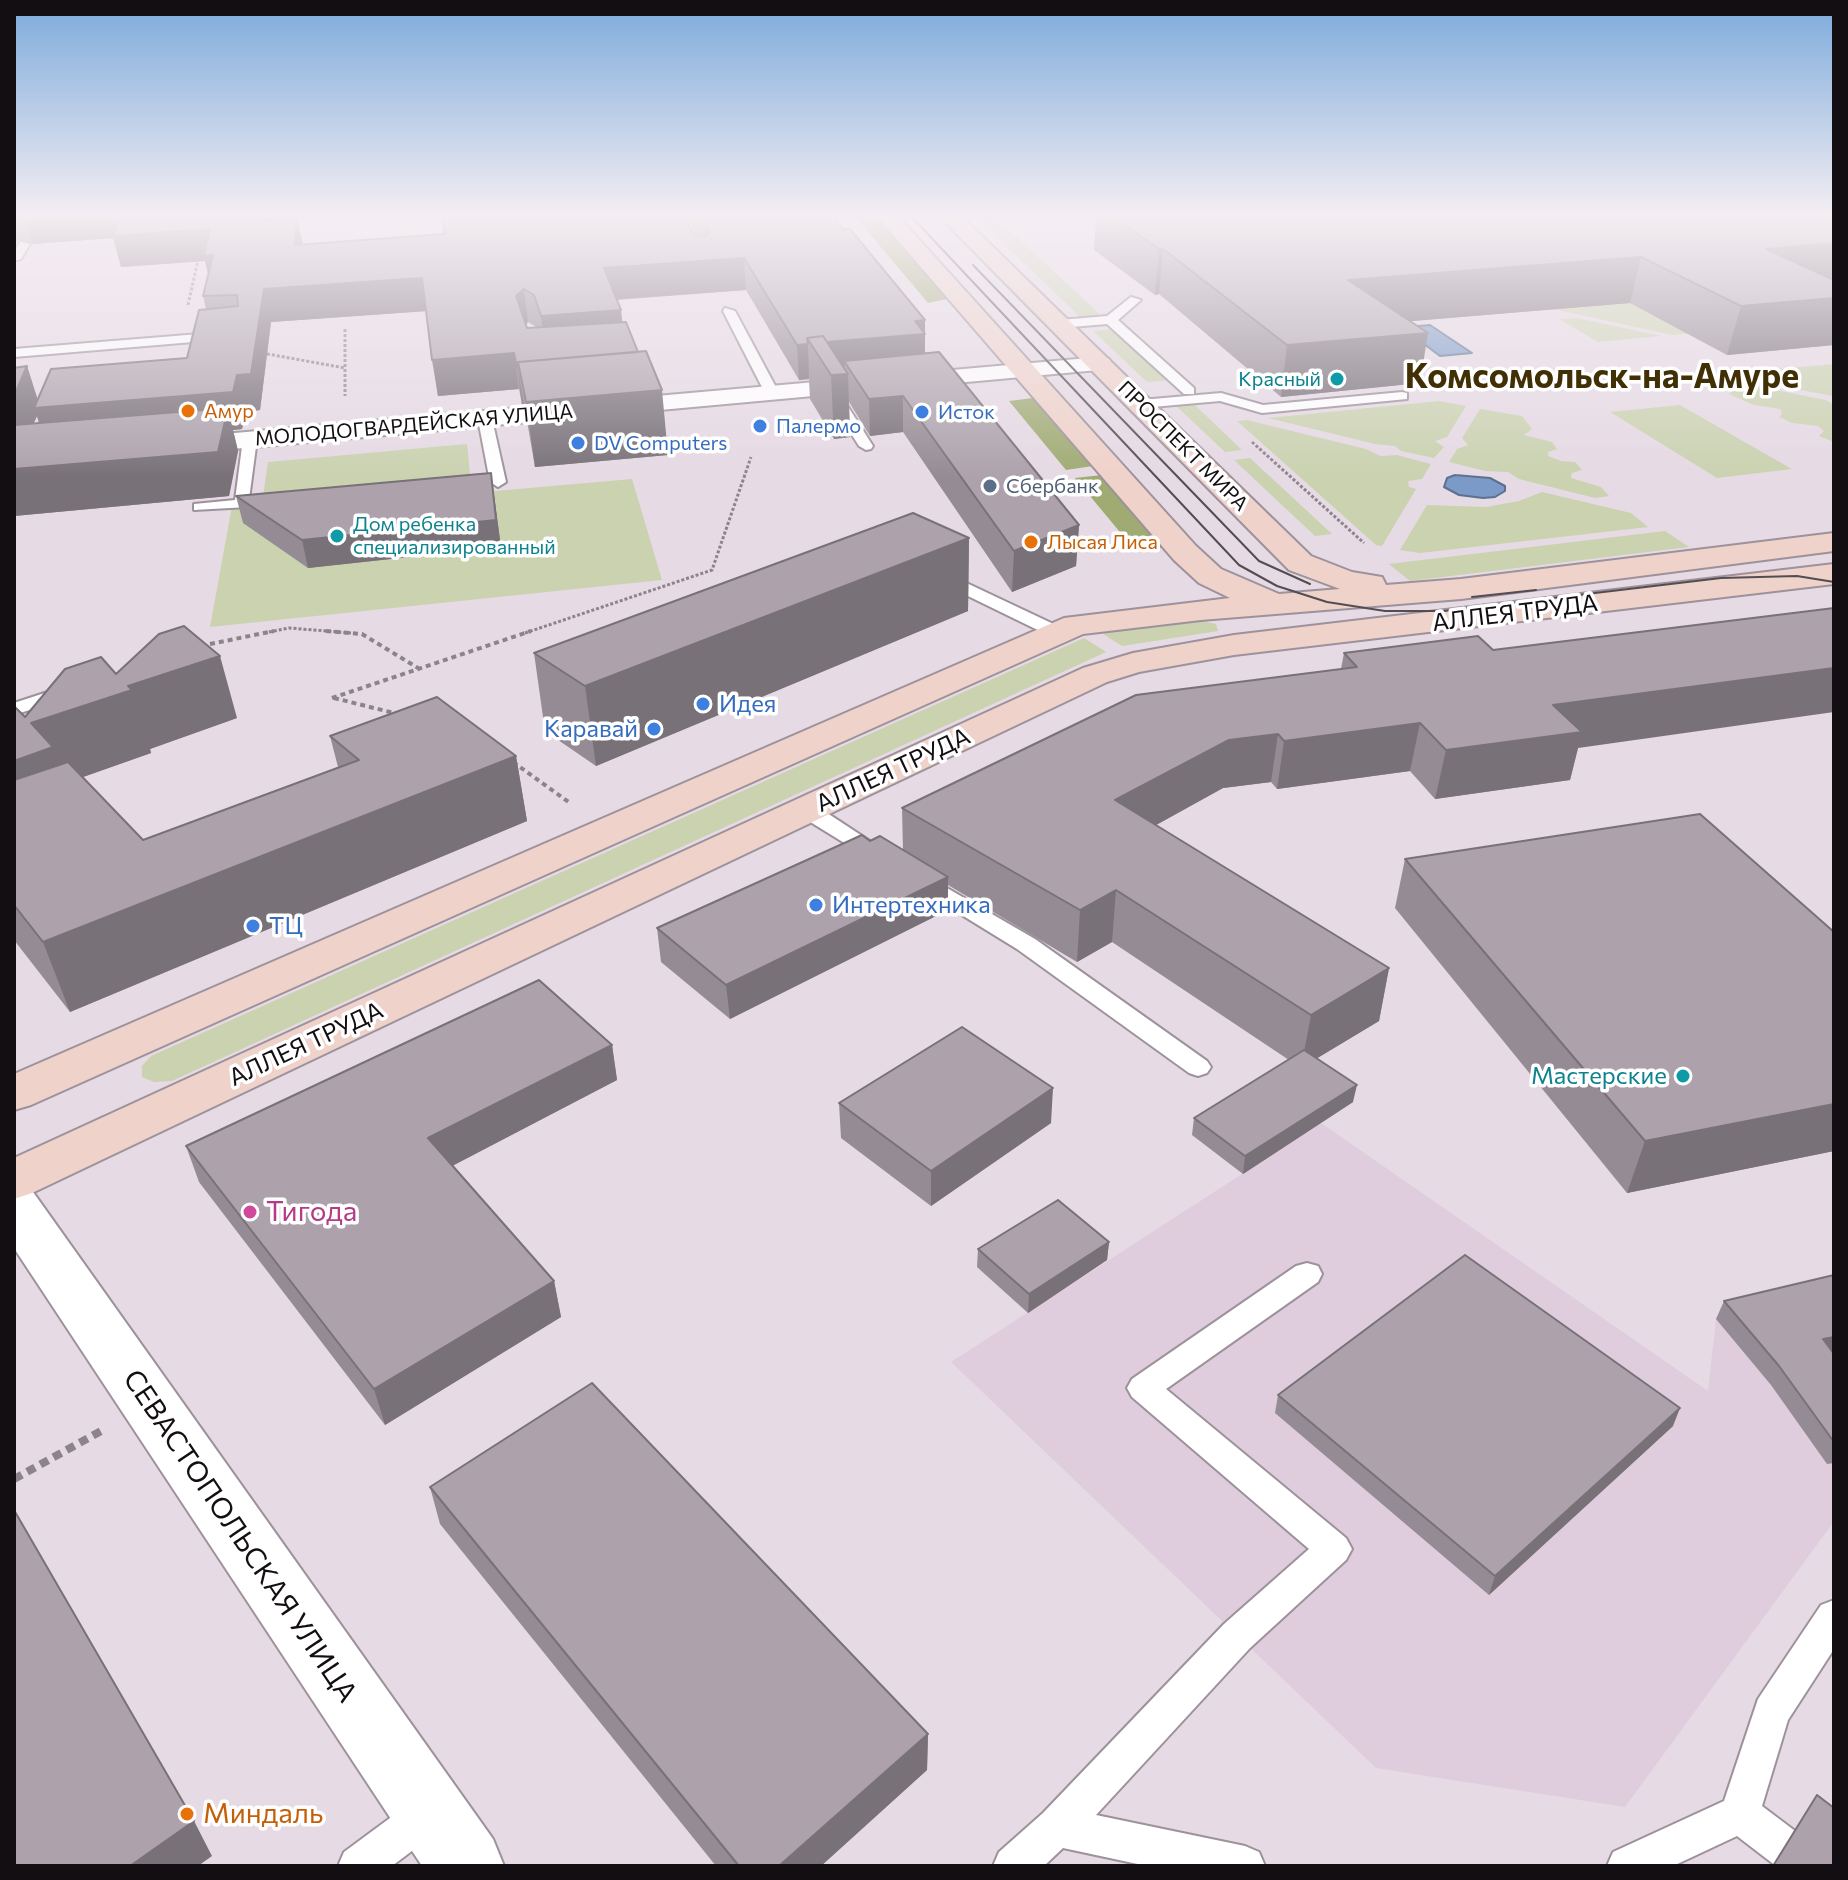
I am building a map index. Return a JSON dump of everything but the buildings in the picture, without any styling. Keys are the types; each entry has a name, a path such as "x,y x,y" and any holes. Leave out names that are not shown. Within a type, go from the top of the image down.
{"main road":[{"path":"962,302 1185,553 1210,576 1228,586 1278,603 1327,615 1362,618 1495,616"},
{"name":"ПРОСПЕКТ МИРА","path":"1037,302 1300,563 1346,581 1407,588 1461,589"},
{"name":"АЛЛЕЯ ТРУДА","path":"14,1093 1067,629 1278,603 1461,589 1834,542"},
{"path":"1067,629 1177,580 1187,570 1190,561 1185,553"},
{"path":"1737,554 1800,555 1834,560"},
{"name":"АЛЛЕЯ ТРУДА","path":"14,1180 1095,675 1133,663 1234,645 1834,574"},
{"path":"1695,592 1744,591 1834,605"}],"street":[{"name":"МОЛОДОГВАРДЕЙСКАЯ УЛИЦА","path":"156,448 485,419 657,395 772,393 1100,364"},
{"name":"СЕВАСТОПОЛЬСКАЯ УЛИЦА","path":"14,1206 466,1866"}],"lane":[{"path":"1060,324 1110,320 1133,302"},
{"path":"729,311 772,393"},
{"path":"1110,320 1189,391"},
{"path":"14,353 239,335"},
{"path":"830,388 866,446"},
{"path":"1141,404 1221,397 1262,409 1402,396"},
{"path":"485,419 498,482"},
{"path":"200,507 242,504 250,439"},
{"path":"919,565 1067,629"},
{"path":"14,709 90,684"},
{"path":"807,810 1026,944 1198,1067"},
{"path":"1013,1866 1057,1827 1237,1636 1334,1549 1143,1388 1307,1274"},
{"path":"1627,1866 1740,1814 1771,1712 1834,1617"},
{"path":"358,1866 430,1813"},
{"path":"1740,1814 1809,1866"},
{"path":"1057,1827 1245,1866"}],"path":[{"path":"189,302 180,339 345,368"},
{"path":"345,329 345,398"},
{"path":"1204,399 1364,544"},
{"path":"403,716 332,698 712,570 751,457"},
{"path":"210,644 289,628 362,634 418,669"},
{"path":"512,761 574,806"},
{"path":"14,1479 150,1404"}],"shaded area":[{"path":"1321,1123 1708,1391 1716,1319 1834,1291 1834,1525 1625,1807 1376,1768 951,1362"}],"green space":[{"path":"1064,302 1086,302 1104,318 1083,320"},
{"path":"1541,302 1664,302 1719,331 1672,335 1553,309"},
{"path":"1577,318 1661,336 1598,342 1559,319"},
{"path":"1115,329 1170,380 1147,382 1093,331"},
{"path":"1834,364 1832,396 1745,379 1753,371"},
{"path":"1740,383 1826,400 1834,405 1834,442 1819,436 1824,431 1818,426 1792,423 1779,417 1782,414 1780,409 1754,405 1729,394"},
{"path":"1033,398 1093,466 1066,470 1009,401"},
{"path":"1439,401 1466,406 1447,437 1435,441 1444,447 1434,458 1401,451 1395,446 1268,418"},
{"path":"1174,404 1195,405 1242,450 1225,452"},
{"path":"1680,405 1792,469 1717,478 1610,412"},
{"path":"1480,409 1522,416 1532,429 1524,435 1552,442 1557,449 1548,452 1548,456 1575,462 1582,470 1572,473 1571,478 1601,487 1609,496 1595,498 1519,479 1508,472 1485,471 1449,462 1457,449 1468,445 1462,438"},
{"path":"1247,420 1366,449 1381,456 1397,455 1431,464 1422,479 1408,481 1409,487 1416,489 1382,546 1376,545 1237,421"},
{"path":"467,444 472,493 632,479 662,580 210,627 232,506 262,503 268,462"},
{"path":"1250,458 1332,534 1315,536 1234,460"},
{"path":"1102,475 1165,548 1144,547 1124,537 1075,478"},
{"path":"1542,492 1631,513 1648,527 1420,553 1400,550 1427,505 1486,507 1519,501"},
{"path":"1665,531 1689,547 1410,581 1389,564"},
{"path":"1203,621 1216,624 1218,631 1122,646 1100,632"},
{"path":"1084,638 1106,652 172,1081 154,1082 142,1077 142,1066 151,1056"}],"water":[{"path":"1430,325 1472,353 1440,356 1424,344 1369,330"},
{"path":"1455,475 1490,478 1505,486 1505,491 1495,497 1459,495 1444,487 1447,478"}],"tram line":[{"path":"991,302 1239,565 1277,586 1327,602 1385,611 1444,611 1721,578 1797,576 1834,582"},
{"path":"1008,302 1259,561 1310,584"},
{"path":"1472,597 1536,590"}],"place":[{"name":"Красный","path":"1337,379"},
{"name":"Амур","path":"188,411"},
{"name":"Исток","path":"922,412"},
{"name":"Палермо","path":"760,426"},
{"name":"DV Computers","path":"578,443"},
{"name":"Сбербанк","path":"990,486"},
{"name":"Дом ребенка специализированный","path":"337,536"},
{"name":"Лысая Лиса","path":"1031,542"},
{"name":"Идея","path":"703,704"},
{"name":"Каравай","path":"654,729"},
{"name":"Интертехника","path":"816,905"},
{"name":"ТЦ","path":"253,926"},
{"name":"Мастерские","path":"1683,1076"},
{"name":"Тигода","path":"250,1212"},
{"name":"Миндаль","path":"187,1814"}],"district":[{"name":"Комсомольск-на-Амуре","path":"1602,377"}]}
